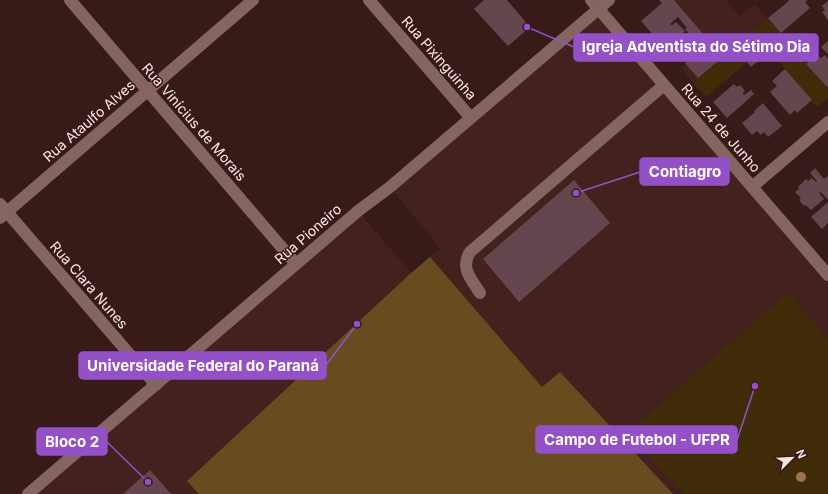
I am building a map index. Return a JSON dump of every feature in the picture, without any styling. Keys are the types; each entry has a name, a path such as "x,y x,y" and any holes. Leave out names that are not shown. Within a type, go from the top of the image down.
{"street":[{"name":"Rua Vinícius de Morais","path":"70,0 296,264"},
{"name":"Rua Ataulfo Alves","path":"2,211 147,91 253,0"},
{"name":"Rua Pixinguinha","path":"369,0 471,118"},
{"name":"Rua Pioneiro","path":"28,494 358,211 390,187 471,118 595,4 609,0"},
{"name":"Rua 24 de Junho","path":"595,4 828,275"},
{"path":"480,293 466,270 466,259 470,252 664,85"},
{"path":"752,187 828,122"},
{"name":"Rua Clara Nunes","path":"2,211 156,385"}],"shaded area":[{"path":"674,0 726,0 740,16 755,4 768,18 693,83 681,68 710,42"},
{"path":"598,9 828,275 828,494 28,494 358,211 411,273 440,248 390,187"},
{"path":"768,18 828,89 828,98 817,107 766,46 706,97 693,83"},
{"path":"430,257 542,387 560,372 673,494 199,494 187,481"},
{"path":"788,292 828,339 828,494 684,494 627,434"}],"building":[{"path":"484,0 507,0 530,27 508,46 474,9"},
{"path":"659,0 674,0 723,57 698,78 685,63 693,57 688,52 686,54 677,45 689,34 685,29 687,28 678,17 670,24 672,25 676,22 685,31 683,33 684,34 667,49 641,21 662,3"},
{"path":"788,0 808,0 805,2 810,8 781,33 768,18 789,1"},
{"path":"828,1 828,20 822,12 825,10 822,6"},
{"path":"828,41 828,54 821,47"},
{"path":"755,55 759,60 751,67 747,62"},
{"path":"825,55 828,59 827,87 806,64 814,57 816,58 818,56 821,58"},
{"path":"785,69 812,100 797,113 795,110 790,115 770,92 777,86 772,81"},
{"path":"734,84 737,87 740,85 745,91 743,93 744,95 751,90 754,94 727,118 713,102"},
{"path":"763,103 782,126 768,137 764,132 761,135 757,131 752,135 742,123"},
{"path":"815,168 824,179 828,176 828,198 827,199 821,192 819,193 824,199 811,210 806,205 804,206 799,200 801,198 795,192 806,179 808,181 812,178 816,182 817,181 810,173"},
{"path":"574,180 610,223 519,302 483,259"},
{"path":"828,202 828,223 822,229 811,217"},
{"path":"150,470 171,494 123,494"}],"place":[{"name":"Igreja Adventista do Sétimo Dia","path":"527,27"},
{"name":"Contiagro","path":"576,193"},
{"name":"Universidade Federal do Paraná","path":"357,324"},
{"name":"Campo de Futebol - UFPR","path":"755,386"},
{"name":"Bloco 2","path":"148,482"}]}
